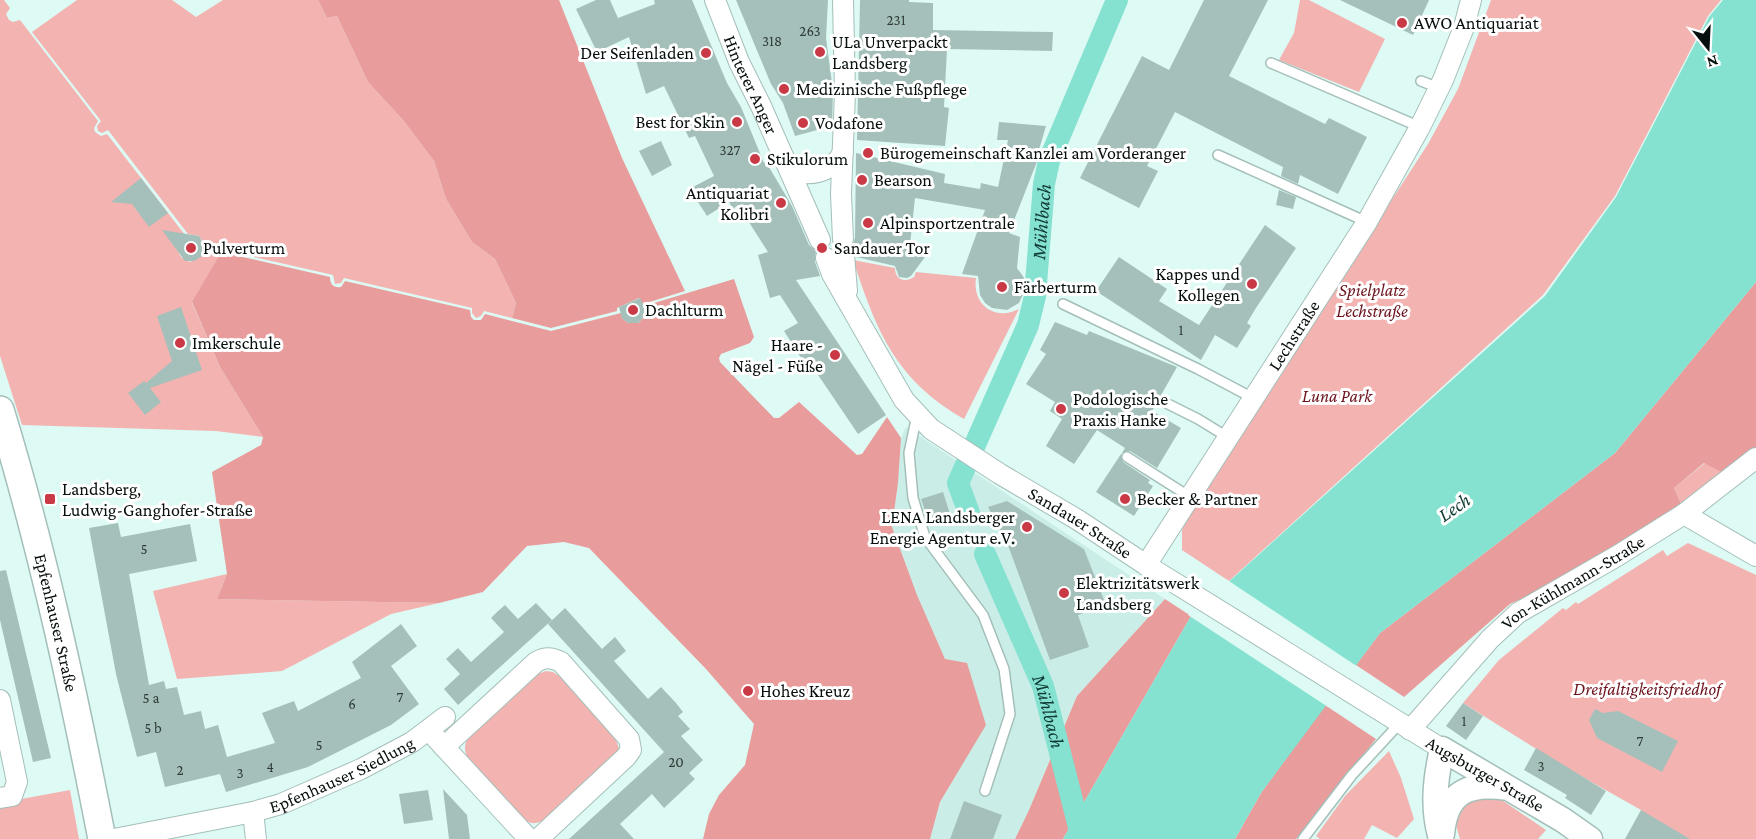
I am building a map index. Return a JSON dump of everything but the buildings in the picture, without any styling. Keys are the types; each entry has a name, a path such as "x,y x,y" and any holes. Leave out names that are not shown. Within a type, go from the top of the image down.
{"main road":[{"name":"Epfenhauser Straße","path":"0,410 27,505 63,655 102,839"}],"street":[{"name":"Hinterer Anger","path":"715,0 743,71 789,168 829,243"},
{"path":"829,243 841,194 845,93 843,0"},
{"name":"Lechstraße","path":"1146,565 1367,222 1420,127 1430,84 1464,27 1471,0"},
{"path":"789,168 798,173 808,174 820,171 839,160 843,152"},
{"name":"Sandauer Straße","path":"829,243 830,269 904,400 917,416 954,446 1078,520 1395,720"},
{"name":"Von-Kühlmann-Straße","path":"1395,720 1490,639 1518,612 1617,556 1684,514 1756,458"},
{"path":"1684,514 1756,556"},
{"path":"444,747 536,662 543,658 554,658 561,662 629,739 631,750 626,758 538,839"},
{"path":"0,700 17,782 12,796 0,798"},
{"name":"Epfenhauser Siedlung","path":"114,839 282,804 361,769 429,731 445,717"},
{"name":"Augsburger Straße","path":"1395,720 1563,820 1590,839"},
{"name":"Epfenhauser Siedlung","path":"429,731 529,839"},
{"path":"1441,839 1435,819 1434,794 1442,749"},
{"path":"1441,839 1443,823 1450,805 1459,793 1475,787 1509,788"},
{"name":"Epfenhauser Siedlung","path":"252,812 256,839"}],"lane":[{"path":"1271,63 1420,127"},
{"path":"1218,154 1367,222"},
{"path":"1063,304 1253,398"},
{"path":"1168,404 1229,438"},
{"path":"917,416 909,453 913,498 925,537 983,615 1004,669 1010,714 985,791"},
{"path":"1127,457 1190,496"},
{"path":"1303,839 1395,720"}],"shaded area":[{"path":"318,0 559,0 622,158 685,291 643,304 639,298 617,308 617,311 551,328 512,318 516,303 495,259 472,242 446,199 434,161 403,120 368,82 337,16 327,18"},
{"path":"221,252 330,277 332,284 336,287 341,287 345,281 470,310 474,320 481,320 485,314 551,331 621,313 622,318 628,323 638,323 644,317 644,306 734,279 754,337 750,343 721,354 720,362 774,418 779,418 799,402 857,455 862,454 887,417 901,438 892,527 917,595 945,659 967,663 986,725 940,802 930,839 703,839 709,814 719,795 745,765 754,724 706,669 589,548 564,542 527,546 483,592 439,603 217,599 227,574 212,472 261,445 263,437 220,367 192,302"},
{"path":"1756,282 1756,451 1727,475 1704,463 1674,488 1683,508 1575,575 1510,604 1404,697 1356,665 1380,633 1615,453"},
{"path":"906,427 1165,599 1077,696 1015,839 930,839 940,802 986,724 945,659 917,595 892,527 901,438"},
{"path":"1165,599 1191,616 1063,839 1015,839 1077,696"},
{"path":"1325,705 1376,739 1296,839 1235,839 1261,793"}],"green space":[{"path":"0,0 4,0 10,8 6,14 9,20 13,22 20,20 98,121 94,128 95,132 101,136 107,134 185,235 177,249 181,257 190,262 202,256 205,248 221,252 192,303 220,367 263,437 216,431 22,425 0,356"},
{"path":"77,0 172,0 196,17 223,0 318,0 327,18 337,16 368,82 403,120 434,161 446,199 472,242 495,259 516,303 512,318 484,311 476,318 472,313 472,308 344,278 341,283 335,284 333,275 205,246 199,236 188,234 108,130 102,133 98,131 97,126 101,121 32,32"},
{"path":"1300,0 1309,0 1385,39 1359,92 1279,60 1294,33"},
{"name":"Luna Park","path":"1491,0 1721,0 1708,16 1615,196 1543,295 1229,581 1182,550 1182,530 1198,498 1428,144 1458,89"},
{"path":"853,260 895,268 899,278 904,280 914,277 916,272 976,278 978,296 987,308 1002,313 1019,309 964,419 940,404 921,387 892,352 871,310"},
{"path":"1705,463 1727,475 1683,508 1674,488"},
{"name":"Dreifaltigkeitsfriedhof","path":"1688,543 1756,575 1756,839 1668,839 1641,810 1565,767 1463,703 1499,660 1563,608 1566,610 1576,602 1578,604 1663,550 1667,556"},
{"path":"227,574 217,599 439,603 391,614 282,671 177,679 153,591"},
{"path":"546,671 559,676 615,737 619,749 546,819 532,823 524,819 468,759 465,746 468,737 538,674"},
{"path":"1389,751 1401,778 1414,819 1397,838 1372,825 1364,839 1320,839 1316,836 1345,796"},
{"path":"70,790 79,839 0,839 0,803"},
{"path":"1490,792 1546,830 1538,839 1460,839 1455,822 1455,802"}],"water":[{"name":"Lech","path":"1723,0 1756,0 1756,282 1615,453 1380,633 1261,793 1235,839 1063,839 1191,616 1545,296 1616,197 1709,17"}],"pier":[{"path":"1226,579 1358,667 1328,707 1188,615"}],"waterway":[{"name":"Mühlbach","path":"969,513 958,483 1028,325 1035,296 1044,184 1049,161 1117,0"},
{"name":"Mühlbach","path":"985,554 1043,686 1082,839"}],"place":[{"name":"AWO Antiquariat","path":"1402,23"},
{"name":"ULa Unverpackt Landsberg","path":"820,52"},
{"name":"Der Seifenladen","path":"706,53"},
{"name":"Medizinische Fußpflege","path":"784,89"},
{"name":"Best for Skin","path":"737,122"},
{"name":"Vodafone","path":"803,123"},
{"name":"Bürogemeinschaft Kanzlei am Vorderanger","path":"868,153"},
{"name":"Stikulorum","path":"755,159"},
{"name":"Bearson","path":"862,180"},
{"name":"Antiquariat Kolibri","path":"781,203"},
{"name":"Alpinsportzentrale","path":"868,223"},
{"name":"Pulverturm","path":"191,248"},
{"name":"Sandauer Tor","path":"822,248"},
{"name":"Kappes und Kollegen","path":"1252,284"},
{"name":"Färberturm","path":"1002,287"},
{"name":"Dachlturm","path":"633,310"},
{"name":"Imkerschule","path":"180,343"},
{"name":"Haare - Nägel - Füße","path":"835,355"},
{"name":"Podologische Praxis Hanke","path":"1061,409"},
{"name":"Landsberg, Ludwig-Ganghofer-Straße","path":"50,499"},
{"name":"Becker & Partner","path":"1125,499"},
{"name":"LENA Landsberger Energie Agentur e.V.","path":"1027,527"},
{"name":"Elektrizitätswerk Landsberg","path":"1064,593"},
{"name":"Hohes Kreuz","path":"748,691"}],"park label":[{"name":"Spielplatz Lechstraße","path":"1372,300"}]}
